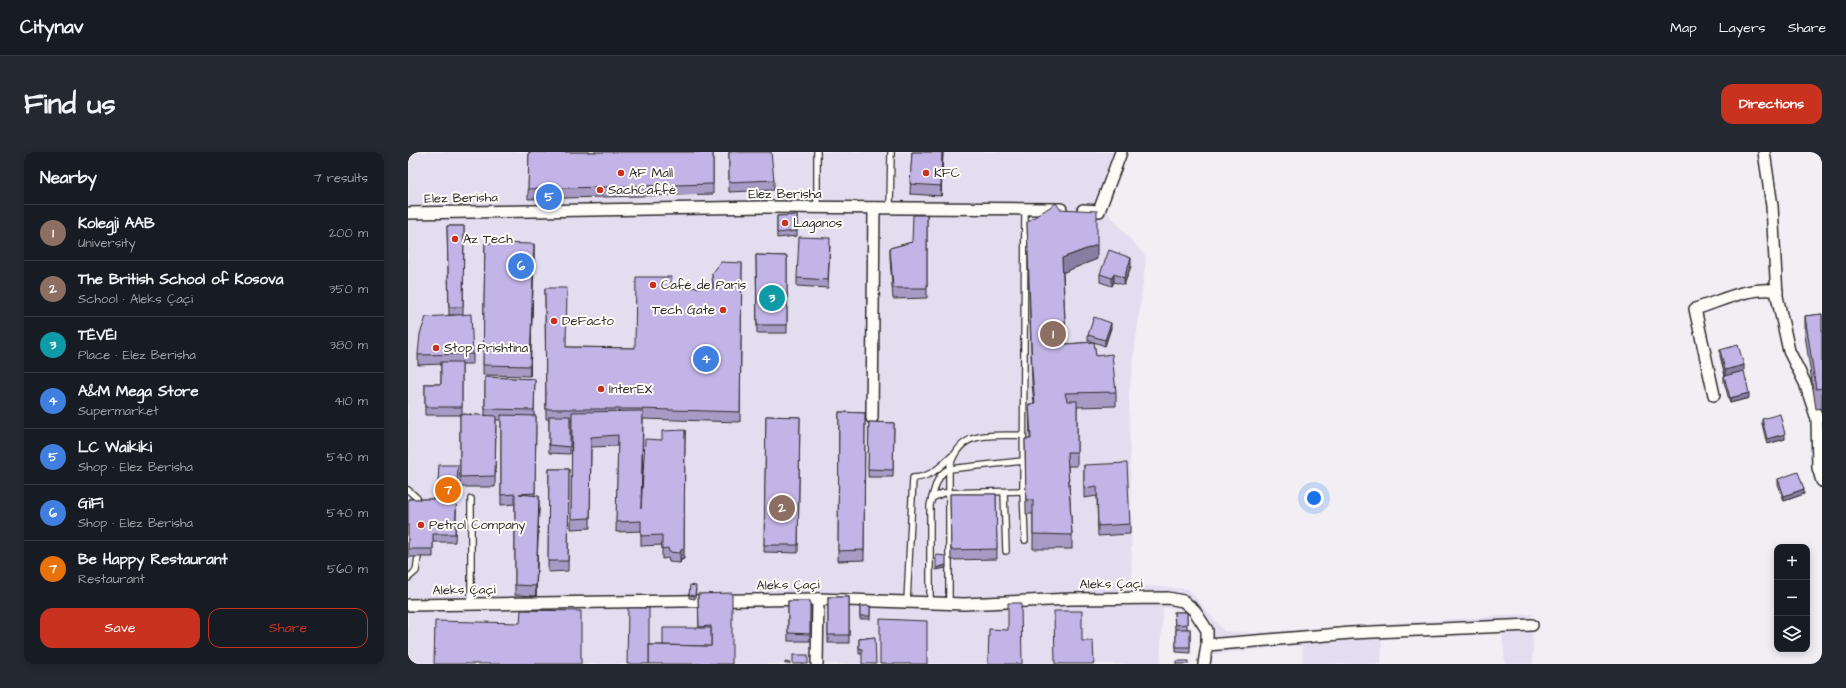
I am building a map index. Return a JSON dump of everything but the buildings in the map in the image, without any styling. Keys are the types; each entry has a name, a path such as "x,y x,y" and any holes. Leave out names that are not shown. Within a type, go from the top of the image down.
{"street":[{"name":"Elez Berisha","path":"408,213 818,208 1025,208 1098,211 1121,152"},
{"path":"1764,152 1772,206 1777,291 1789,351 1805,383 1819,418 1818,468 1822,481"},
{"path":"872,418 874,208"},
{"path":"1714,395 1695,309 1747,293 1769,289 1777,291"},
{"name":"Aleks Çaçi","path":"408,605 818,599 949,604 1071,599 1168,598 1183,601 1194,610 1206,630 1207,645 1204,664"},
{"path":"817,664 818,599"},
{"path":"1207,645 1351,633 1532,625"}],"lane":[{"path":"817,152 818,208"},
{"path":"890,152 890,208"},
{"path":"1025,208 1023,435 1025,540"},
{"path":"907,602 913,478 924,477 932,474 952,456 960,445 970,438 1023,435"},
{"path":"949,604 948,494 949,469 952,456"},
{"path":"930,603 930,505 939,478 944,470 1023,461"},
{"path":"408,490 417,498 418,507"},
{"path":"932,498 943,493 1023,491"},
{"path":"1004,492 1006,551"},
{"path":"471,499 471,604"},
{"path":"408,578 416,571 418,557"}],"shaded area":[{"path":"408,152 1114,152 1095,198 1146,257 1129,395 1132,585 1188,589 1224,631 1252,633 1532,614 1533,664 1505,664 1502,632 1382,636 1381,664 1303,664 1302,645 1214,654 1190,610 1163,607 1160,664 408,664"}],"place":[{"name":"AF Mall","path":"621,173"},
{"name":"KFC","path":"926,173"},
{"name":"SachCaffé","path":"600,190"},
{"name":"LC Waikiki","path":"549,197"},
{"name":"Laganos","path":"785,223"},
{"name":"Az Tech","path":"455,239"},
{"name":"GiFi","path":"521,266"},
{"name":"Café de Paris","path":"653,285"},
{"name":"TËVË1","path":"772,298"},
{"name":"Tech Gate","path":"723,310"},
{"name":"DeFacto","path":"554,321"},
{"name":"Kolegji AAB","path":"1053,334"},
{"name":"Stop Prishtina","path":"436,348"},
{"name":"A&M Mega Store","path":"706,359"},
{"name":"InterEX","path":"601,389"},
{"name":"Be Happy Restaurant","path":"448,490"},
{"name":"The British School of Kosova","path":"782,508"},
{"name":"Petrol Company","path":"421,525"}]}
